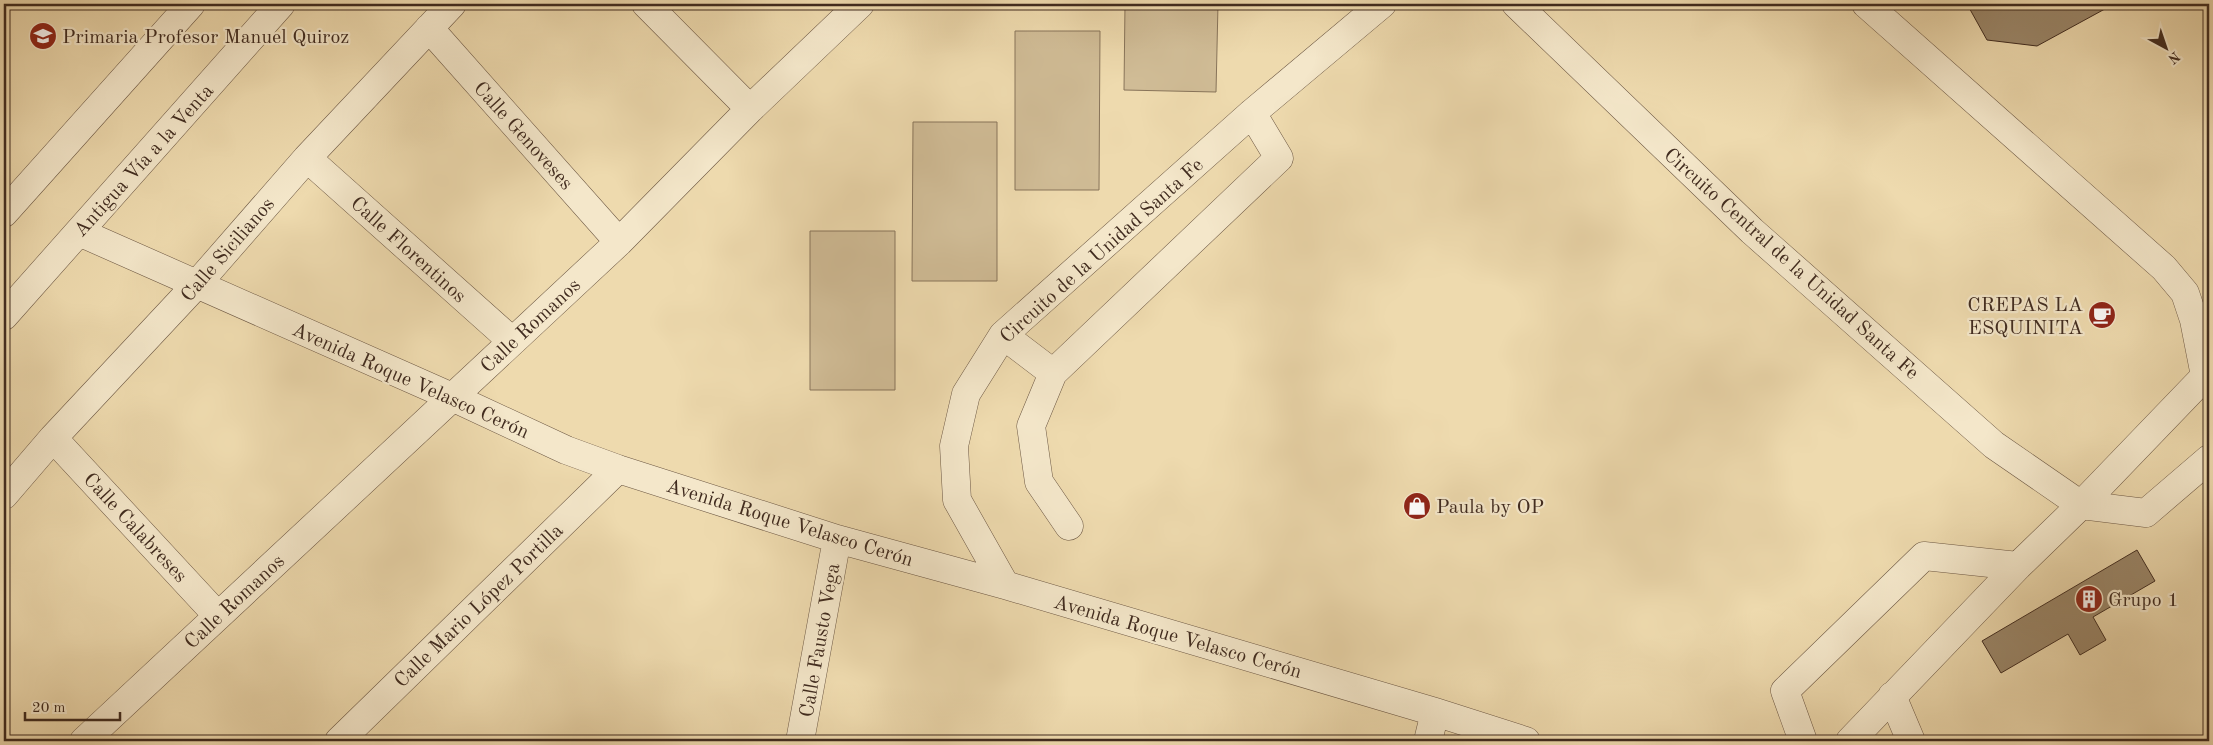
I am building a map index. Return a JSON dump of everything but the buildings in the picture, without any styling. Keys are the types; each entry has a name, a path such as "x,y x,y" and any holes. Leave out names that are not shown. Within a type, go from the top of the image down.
{"street":[{"path":"4,213 191,4"},
{"name":"Antigua Vía a la Venta","path":"4,316 281,4"},
{"name":"Calle Sicilianos","path":"4,495 53,438 197,284 307,158 452,4"},
{"path":"646,4 750,109"},
{"name":"Calle Romanos","path":"84,741 619,242 750,109 860,4"},
{"name":"Circuito de la Unidad Santa Fe","path":"1005,585 957,500 954,446 966,394 1003,335 1252,113 1382,4"},
{"name":"Circuito Central de la Unidad Santa Fe","path":"1516,4 1767,244 1994,445 2081,505"},
{"path":"1850,741 2018,566 2081,505 2207,374 2194,320 2185,293 2164,268 1866,4"},
{"name":"Calle Genoveses","path":"429,28 619,242"},
{"path":"1069,526 1039,482 1031,426 1053,373 1279,158 1252,113"},
{"name":"Calle Florentinos","path":"307,158 512,341"},
{"name":"Avenida Roque Velasco Cerón","path":"79,232 452,397 566,450 618,470 837,539 1005,585 1526,741"},
{"path":"1003,335 1053,373"},
{"name":"Calle Calabreses","path":"53,438 218,616"},
{"path":"2081,505 2146,513 2209,460"},
{"name":"Calle Mario López Portilla","path":"339,741 618,470"},
{"name":"Calle Fausto Vega","path":"800,741 837,539"},
{"path":"1803,741 1785,690 1924,556 2018,566"},
{"path":"1892,696 1911,741"},
{"path":"1428,741 1434,712"}],"shaded area":[{"path":"1125,4 1218,4 1216,92 1124,90"},
{"path":"1015,31 1100,31 1099,190 1015,190"},
{"path":"913,122 997,122 997,281 912,281"},
{"path":"810,231 895,231 895,390 810,390"}],"place":[{"name":"Primaria Profesor Manuel Quiroz","path":"43,36"},
{"name":"CREPAS LA ESQUINITA","path":"2102,315"},
{"name":"Paula by OP","path":"1417,506"},
{"name":"Grupo 1","path":"2089,599"}]}
